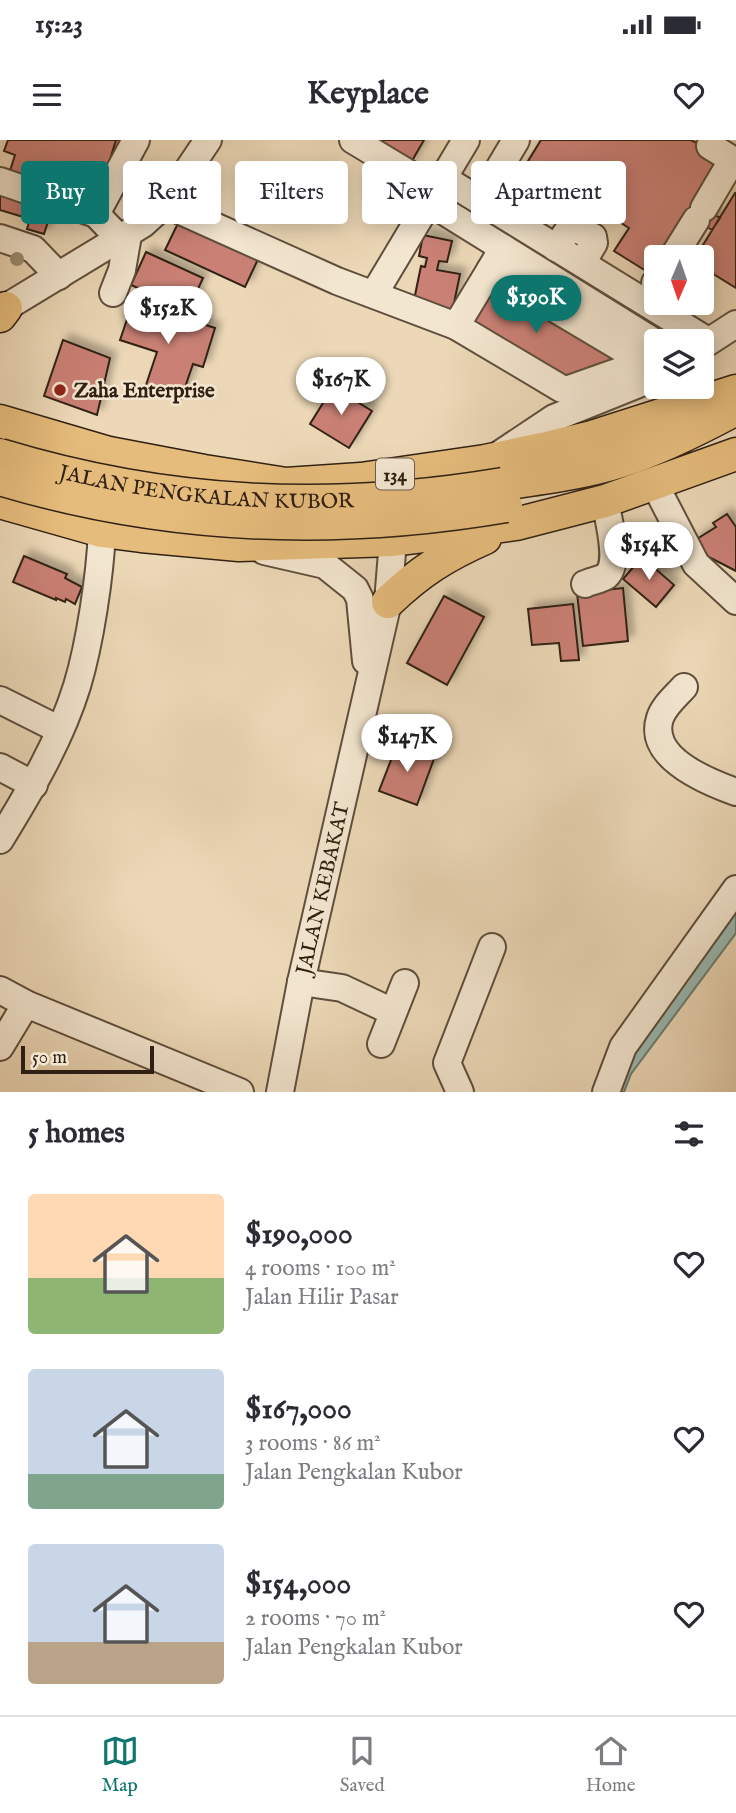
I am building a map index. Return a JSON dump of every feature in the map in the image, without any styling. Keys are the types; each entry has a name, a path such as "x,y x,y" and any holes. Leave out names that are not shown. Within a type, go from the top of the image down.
{"main road":[{"name":"JALAN PENGKALAN KUBOR","path":"0,502 102,531 239,545 393,540 504,493 592,437 736,391"},
{"name":"JALAN PENGKALAN KUBOR","path":"0,479 134,511 241,523 349,524 403,521 620,461 674,440 736,409"},
{"name":"JALAN PENGKALAN KUBOR","path":"0,421 109,453 286,484 361,479 605,501 736,454"},
{"name":"JALAN PENGKALAN KUBOR","path":"0,455 86,479 138,489 243,501 296,503 583,491 736,444"},
{"path":"388,602 433,563 504,493"}],"street":[{"path":"109,190 136,140"},
{"path":"194,161 208,140"},
{"path":"354,140 388,161"},
{"path":"453,161 466,140"},
{"path":"504,161 516,140"},
{"path":"681,245 731,162 708,142"},
{"path":"0,181 21,188"},
{"path":"457,200 556,248 682,329"},
{"path":"457,214 497,259 644,350"},
{"path":"108,224 124,238"},
{"path":"2,311 124,238 141,224"},
{"path":"210,224 337,281 456,326 562,389 569,389 644,361"},
{"path":"374,294 416,224"},
{"path":"0,238 39,253 59,276"},
{"path":"113,293 122,270 124,238"},
{"path":"456,326 497,259"},
{"path":"714,338 736,324"},
{"path":"504,493 554,418 639,386 644,375"},
{"path":"671,412 681,399"},
{"name":"JALAN KEBAKAT","path":"280,1092 301,982 388,602 393,540 382,495 375,487 361,479"},
{"path":"654,483 696,564 736,601"},
{"path":"585,583 604,578 612,569 613,554 605,501"},
{"path":"0,840 34,785 60,730 77,685 87,641 102,531"},
{"name":"JALAN KEBAKAT","path":"239,545 325,565 355,589 360,599 368,684"},
{"path":"684,687 665,708 659,721 662,742 674,761 684,768 705,781 736,792"},
{"path":"0,700 60,730"},
{"path":"0,767 34,785"},
{"path":"606,1092 623,1047 736,888"},
{"path":"460,1092 447,1063 492,947"},
{"path":"301,982 342,988 393,1012"},
{"path":"381,1044 405,983"},
{"path":"0,990 26,1004 240,1092"},
{"path":"0,1047 26,1004"}],"water":[{"path":"736,913 736,933 631,1074 624,1092 612,1092 620,1070"}],"building":[{"path":"8,140 116,140 109,163 21,161 21,178 9,174 15,155 4,151"},
{"path":"116,140 124,140 110,162"},
{"path":"367,140 424,140 412,161 401,161"},
{"path":"541,140 691,140 726,161 674,245 644,245 644,270 614,251 629,228 623,224 626,224 626,161 528,161"},
{"path":"0,189 21,196 21,216 0,210"},
{"path":"736,193 736,288 714,274 714,245 703,245"},
{"path":"698,205 720,218 712,230 691,217"},
{"path":"28,224 47,224 44,234 27,229"},
{"path":"178,224 196,224 260,255 245,287 165,250"},
{"path":"423,235 452,241 447,262 439,261 437,270 460,274 452,313 413,305 421,266 425,267 427,258 419,256"},
{"path":"146,252 203,278 188,311 131,285"},
{"path":"495,282 616,360 565,380 469,323"},
{"path":"133,302 215,328 203,367 193,364 181,399 145,388 157,352 120,340"},
{"path":"63,340 110,358 97,415 44,396"},
{"path":"333,387 372,411 349,448 310,424"},
{"path":"727,514 736,527 736,571 699,552 692,542 716,527 713,523"},
{"path":"24,556 67,574 65,578 82,587 75,604 66,599 65,602 56,600 13,582"},
{"path":"642,557 674,585 656,607 623,579"},
{"path":"623,588 628,641 583,646 577,593"},
{"path":"444,596 484,617 447,685 407,663"},
{"path":"573,604 579,660 561,661 559,643 532,645 528,609"},
{"path":"398,742 435,756 417,805 379,791"}],"place":[{"name":"Zaha Enterprise","path":"60,390"}]}
